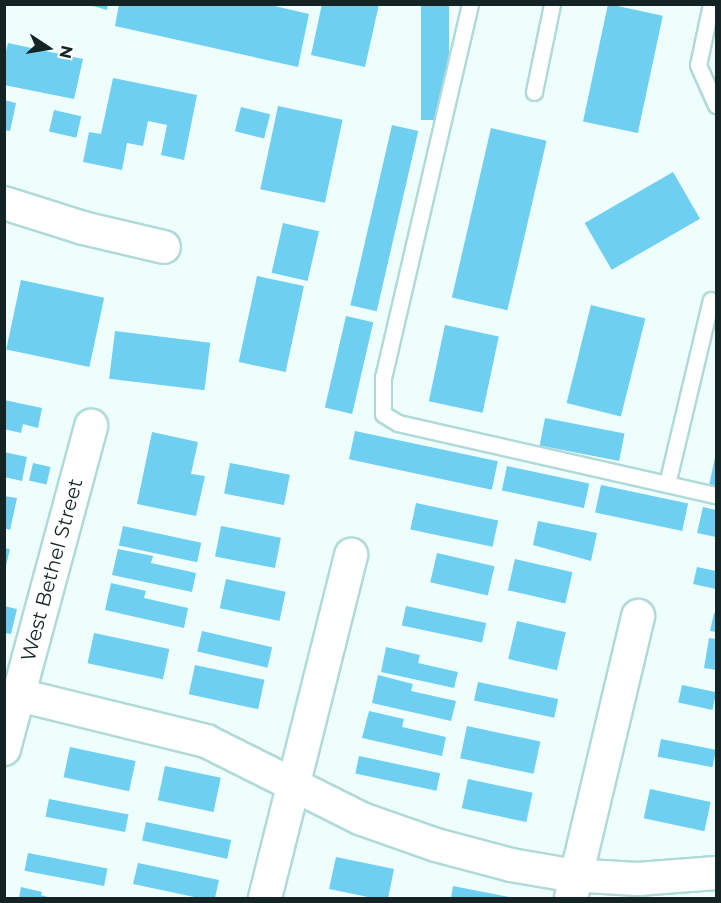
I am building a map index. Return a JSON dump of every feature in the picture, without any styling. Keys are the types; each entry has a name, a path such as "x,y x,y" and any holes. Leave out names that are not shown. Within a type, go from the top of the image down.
{"street":[{"path":"4,203 83,228 164,247"},
{"name":"West Bethel Street","path":"4,749 91,426"},
{"path":"266,898 351,555"},
{"path":"574,887 638,616"},
{"path":"19,695 206,741 362,819 436,845 511,865 574,887 717,873"}],"lane":[{"path":"470,4 383,378 383,414 398,423 717,495"},
{"path":"534,92 552,4"},
{"path":"711,4 698,65 717,105"},
{"path":"667,484 711,300"}],"building":[{"path":"86,4 108,4 107,10"},
{"path":"119,4 266,4 309,14 298,67 115,26"},
{"path":"322,4 379,4 365,67 311,55"},
{"path":"421,4 449,4 449,120 421,120"},
{"path":"608,4 663,16 638,133 583,121"},
{"path":"8,43 83,59 74,99 4,85 4,59"},
{"path":"113,78 197,95 184,160 161,155 167,125 148,121 143,146 127,143 122,170 83,162 89,132 101,134"},
{"path":"4,100 16,103 10,131 4,130"},
{"path":"278,106 343,120 325,203 260,189"},
{"path":"241,107 270,114 264,139 235,131"},
{"path":"54,110 81,116 76,138 49,131"},
{"path":"392,125 418,131 377,311 350,305"},
{"path":"491,128 547,141 507,310 452,298"},
{"path":"673,172 700,219 612,270 585,223"},
{"path":"283,223 319,231 308,281 272,273"},
{"path":"257,276 304,286 286,372 239,362"},
{"path":"21,280 104,298 89,367 6,349"},
{"path":"591,305 645,319 621,417 567,403"},
{"path":"346,316 373,322 352,414 325,408"},
{"path":"445,325 499,336 483,413 429,401"},
{"path":"115,331 210,343 204,390 109,379"},
{"path":"4,400 42,408 38,428 23,424 21,433 4,429"},
{"path":"545,418 625,433 619,461 540,445"},
{"path":"355,431 498,461 492,490 349,459"},
{"path":"152,432 198,442 191,474 205,476 196,516 137,504"},
{"path":"4,452 27,457 22,481 4,477"},
{"path":"716,457 716,487 709,486"},
{"path":"33,463 51,467 46,485 29,481"},
{"path":"230,463 290,475 284,505 224,493"},
{"path":"507,466 589,483 584,508 502,490"},
{"path":"601,485 688,504 682,531 595,512"},
{"path":"4,496 17,498 10,530 4,528"},
{"path":"416,503 498,520 493,547 410,529"},
{"path":"703,507 716,510 716,537 697,533"},
{"path":"538,521 597,533 591,561 533,545"},
{"path":"123,526 201,543 197,562 119,546"},
{"path":"221,526 281,538 275,568 215,556"},
{"path":"4,548 10,549 5,570 4,570"},
{"path":"118,549 153,556 151,563 196,573 192,592 112,575"},
{"path":"437,553 494,566 488,596 430,582"},
{"path":"515,559 572,572 565,603 508,590"},
{"path":"697,567 716,571 716,589 693,584"},
{"path":"226,579 286,592 279,621 220,608"},
{"path":"111,583 146,591 144,598 188,608 184,628 105,610"},
{"path":"4,606 17,609 11,634 4,633"},
{"path":"406,606 486,623 482,643 402,626"},
{"path":"714,613 716,614 716,632 710,631"},
{"path":"517,621 566,632 557,670 508,659"},
{"path":"202,631 272,647 267,668 197,651"},
{"path":"94,633 169,649 163,679 88,663"},
{"path":"709,638 716,639 716,670 704,668"},
{"path":"386,647 420,655 418,663 458,672 454,688 381,672"},
{"path":"195,665 264,680 258,709 189,694"},
{"path":"378,675 413,684 411,691 456,701 451,721 372,703"},
{"path":"478,682 558,699 554,718 474,701"},
{"path":"682,685 716,692 712,710 678,703"},
{"path":"369,711 404,719 402,727 446,737 442,756 362,738"},
{"path":"467,726 540,742 533,774 460,758"},
{"path":"661,739 716,750 713,767 658,757"},
{"path":"70,747 136,761 129,791 64,777"},
{"path":"359,756 440,773 436,791 355,774"},
{"path":"165,766 221,778 213,812 158,800"},
{"path":"468,779 533,793 526,822 462,808"},
{"path":"650,789 711,802 704,831 644,818"},
{"path":"49,799 129,814 125,832 46,817"},
{"path":"146,822 231,840 227,859 142,841"},
{"path":"28,853 108,868 104,886 25,871"},
{"path":"336,857 394,869 388,898 373,898 329,889"},
{"path":"138,863 219,880 215,898 199,898 133,884"},
{"path":"453,886 509,897 509,898 451,898"},
{"path":"21,887 42,892 41,895 51,898 19,898"}]}
